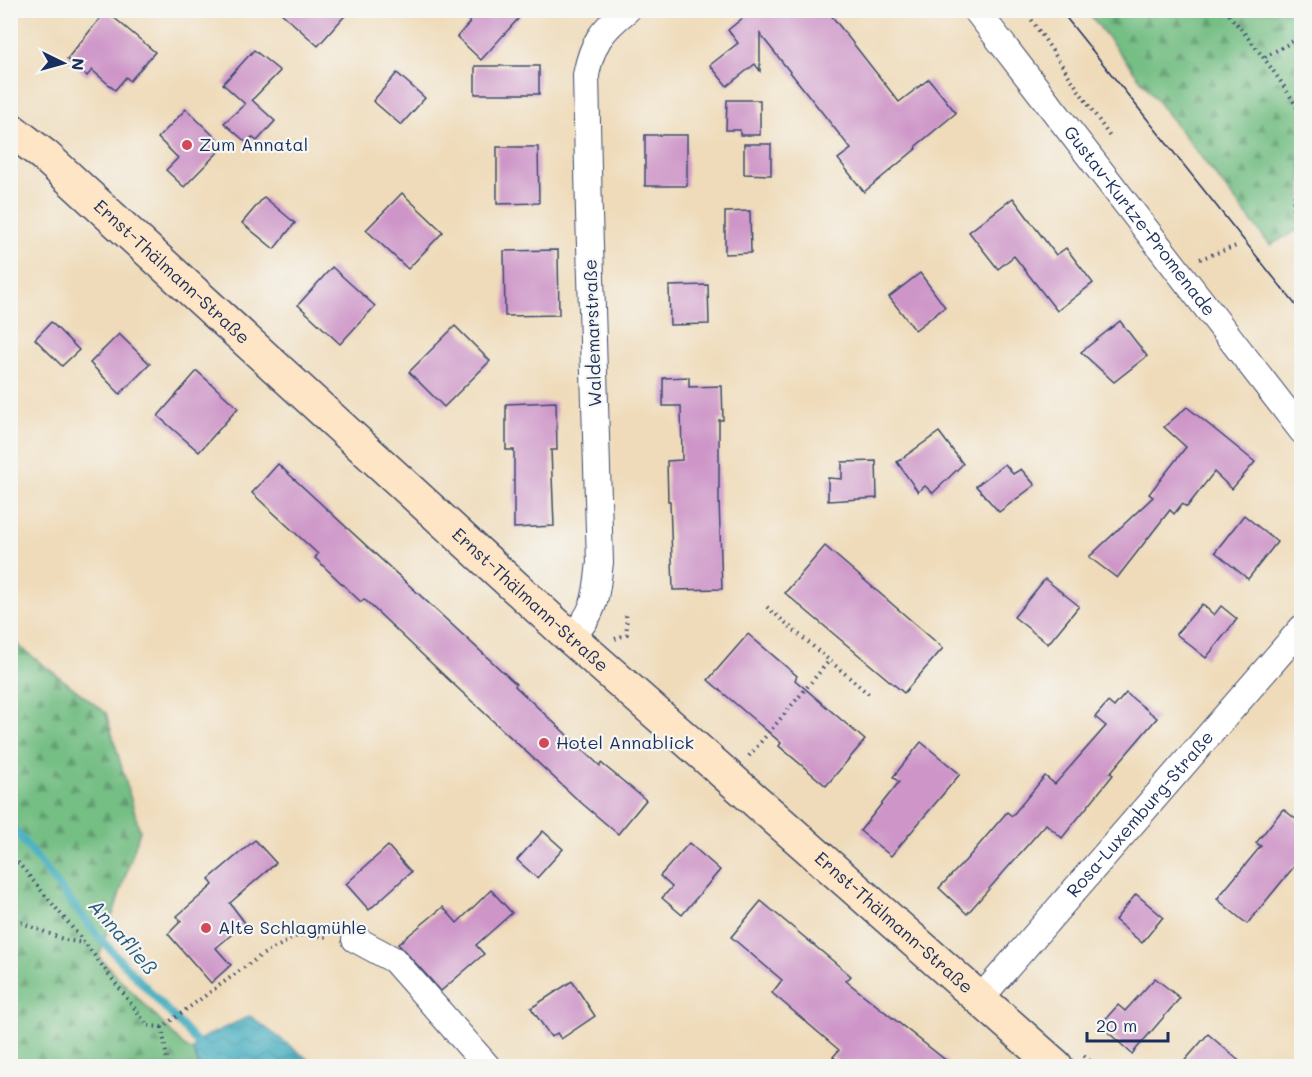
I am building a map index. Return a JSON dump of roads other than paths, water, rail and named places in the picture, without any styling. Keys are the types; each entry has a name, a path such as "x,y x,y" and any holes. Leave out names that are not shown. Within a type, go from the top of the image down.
{"main road":[{"name":"Ernst-Thälmann-Straße","path":"10,129 45,156 571,638 1056,1066"}],"street":[{"name":"Gustav-Kurtze-Promenade","path":"976,10 1302,431"},
{"name":"Waldemarstraße","path":"571,638 586,622 591,612 596,595 600,562 586,75 589,57 609,15"},
{"name":"Rosa-Luxemburg-Straße","path":"979,1000 1302,628"},
{"path":"355,939 394,960 487,1066"}],"water":[{"path":"250,1016 317,1066 199,1066 193,1051 196,1041"}],"waterway":[{"name":"Annafließ","path":"10,824 97,935 217,1066"}],"tram line":[{"path":"1060,10 1302,313"}],"place":[{"name":"Zum Annatal","path":"187,145"},
{"name":"Hotel Annablick","path":"544,743"},
{"name":"Alte Schlagmühle","path":"206,928"}]}
